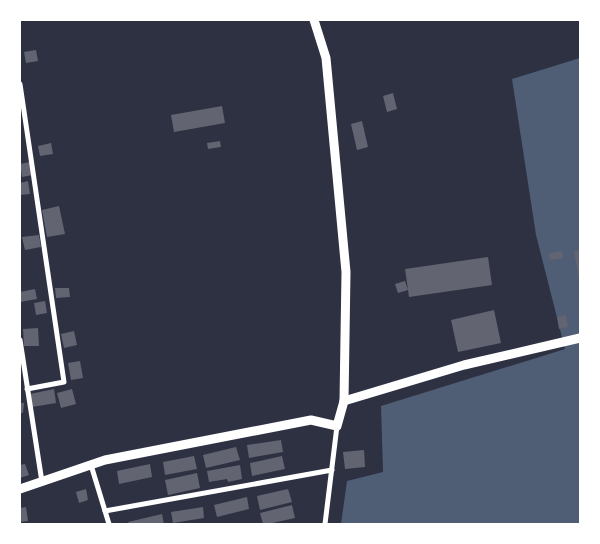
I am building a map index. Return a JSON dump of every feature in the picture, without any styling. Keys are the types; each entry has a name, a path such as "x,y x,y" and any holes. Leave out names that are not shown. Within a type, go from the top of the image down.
{"street":[{"path":"314,20 326,58 346,272 344,402 337,426 325,524"},
{"path":"20,84 64,382 27,389"},
{"path":"344,402 464,365 580,338"},
{"path":"20,340 42,482"},
{"path":"20,489 106,460 311,420 337,426"},
{"path":"91,465 109,524"},
{"path":"105,511 332,470"}],"water":[{"path":"580,58 580,524 341,524 347,481 383,472 381,406 565,349 536,235 512,79"}],"building":[{"path":"36,50 38,61 26,63 24,52"},
{"path":"393,93 397,109 387,112 383,96"},
{"path":"222,106 225,123 174,132 171,115"},
{"path":"362,121 368,147 357,150 351,124"},
{"path":"220,141 221,147 208,149 207,143"},
{"path":"51,143 53,154 40,156 38,146"},
{"path":"30,162 33,175 22,177 20,164"},
{"path":"28,181 30,194 20,195 20,183"},
{"path":"59,206 65,234 47,237 42,210"},
{"path":"39,235 41,247 25,250 22,237"},
{"path":"580,250 580,279 579,279 574,251"},
{"path":"562,251 563,258 550,260 549,253"},
{"path":"488,257 492,285 409,297 405,269"},
{"path":"405,281 408,290 398,293 395,284"},
{"path":"55,288 69,288 70,297 56,298"},
{"path":"35,289 37,299 20,302 20,292"},
{"path":"45,301 47,313 36,315 34,303"},
{"path":"494,310 501,343 458,352 451,320"},
{"path":"566,315 568,327 559,329 557,317"},
{"path":"38,328 39,346 24,346 23,329"},
{"path":"74,331 77,345 64,348 61,334"},
{"path":"80,361 83,378 71,380 68,363"},
{"path":"54,389 56,403 32,407 30,394"},
{"path":"72,389 76,404 61,408 57,393"},
{"path":"20,403 24,403 23,413 20,413"},
{"path":"281,440 283,452 249,458 247,445"},
{"path":"236,447 240,460 206,468 203,455"},
{"path":"364,450 365,467 345,469 343,452"},
{"path":"194,456 197,469 165,475 163,462"},
{"path":"282,456 285,469 252,476 250,463"},
{"path":"25,464 29,475 20,478 20,465"},
{"path":"150,464 152,477 119,484 117,471"},
{"path":"240,465 242,479 228,482 227,479 209,482 207,471"},
{"path":"197,473 200,488 168,495 165,480"},
{"path":"86,489 88,500 79,503 76,492"},
{"path":"288,489 292,502 260,510 257,496"},
{"path":"247,497 249,509 217,517 214,505"},
{"path":"292,505 295,518 263,524 260,513"},
{"path":"26,507 28,521 20,522 20,508"},
{"path":"203,507 204,518 173,523 171,512"},
{"path":"162,514 164,524 129,524 128,522"}]}
